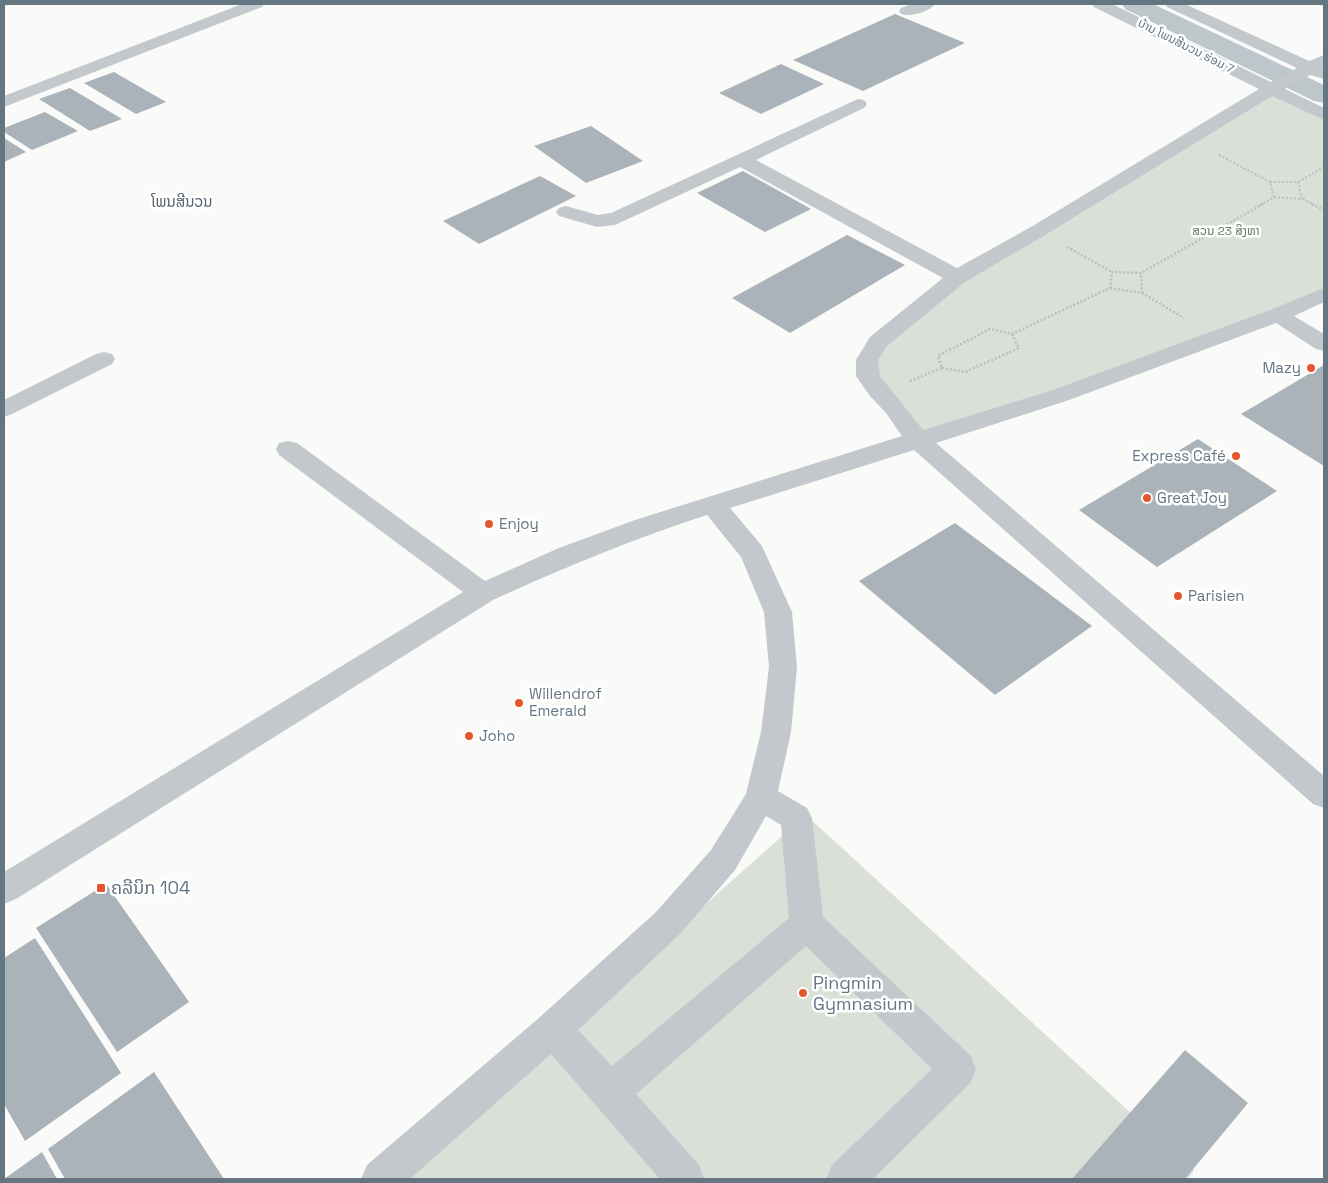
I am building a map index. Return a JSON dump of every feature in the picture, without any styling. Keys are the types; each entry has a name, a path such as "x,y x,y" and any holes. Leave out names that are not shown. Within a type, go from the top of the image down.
{"street":[{"path":"4,102 256,4"},
{"path":"907,11 927,4"},
{"name":"ບ້ານ ໂພນສີນວນ ຮ່ອມ 7","path":"1100,4 1324,115"},
{"path":"1173,4 1320,68"},
{"path":"1320,68 1272,89 1038,231 957,277 878,342 867,360 868,376 917,439 1324,796"},
{"path":"566,212 597,221 615,219 858,104"},
{"path":"742,160 957,277"},
{"path":"6,882 484,593 568,555 644,526 1061,395 1219,338 1278,315 1324,294"},
{"path":"1278,315 1324,344"},
{"path":"4,409 104,360"},
{"path":"288,449 484,593"},
{"path":"381,1179 553,1029 668,923 723,860 761,797 776,732 783,667 778,612 753,553 712,504"},
{"path":"761,797 796,818 807,924 958,1069 846,1179"},
{"path":"610,1092 807,924"},
{"path":"553,1029 685,1179"}],"path":[{"path":"1189,139 1270,182 1298,182 1324,167"},
{"path":"1270,182 1274,196"},
{"path":"1298,182 1302,199"},
{"path":"1038,231 1112,272 1141,273 1274,196 1302,199 1324,210"},
{"path":"1110,288 1112,272"},
{"path":"1141,273 1142,293"},
{"path":"942,368 938,356 990,329 1012,334 1110,288 1142,293 1219,338"},
{"path":"878,391 942,368 964,372 1019,348 1012,334"}],"green space":[{"name":"ສວນ 23 ສິງຫາ","path":"1272,89 1324,115 1324,294 1278,315 917,439 869,373 885,330"},
{"name":"Pingmin Gymnasium","path":"806,815 1194,1171 1187,1179 396,1179"}],"building":[{"path":"895,14 965,43 863,91 793,60"},
{"path":"781,64 824,84 761,114 719,93"},
{"path":"114,72 166,102 136,114 84,83"},
{"path":"70,88 122,119 90,131 39,99"},
{"path":"45,112 78,131 32,150 4,132 4,128"},
{"path":"591,126 643,161 586,183 534,146"},
{"path":"4,138 26,152 4,162"},
{"path":"743,171 811,209 765,232 697,193"},
{"path":"540,176 576,196 479,244 443,221"},
{"path":"847,235 905,265 790,333 732,298"},
{"path":"1324,365 1324,466 1241,414"},
{"path":"1198,439 1277,491 1157,567 1079,510"},
{"path":"955,523 1092,626 995,695 859,581"},
{"path":"106,884 189,1002 117,1052 36,928"},
{"path":"35,938 121,1073 25,1141 4,1104 4,958"},
{"path":"1185,1050 1248,1103 1185,1179 1072,1179"},
{"path":"154,1072 224,1179 65,1179 48,1149"},
{"path":"42,1152 57,1179 4,1179"}],"waterway":[{"path":"1134,4 1324,95"}],"place":[{"name":"Mazy","path":"1311,368"},
{"name":"Express Café","path":"1236,456"},
{"name":"Great Joy","path":"1147,498"},
{"name":"Enjoy","path":"489,524"},
{"name":"Parisien","path":"1178,596"},
{"name":"Willendrof Emerald","path":"519,703"},
{"name":"Joho","path":"469,736"},
{"name":"ຄລີນິກ 104","path":"101,888"},
{"name":"Pingmin Gymnasium","path":"803,993"}],"district":[{"name":"ໂພນສີນວນ","path":"182,202"}]}
